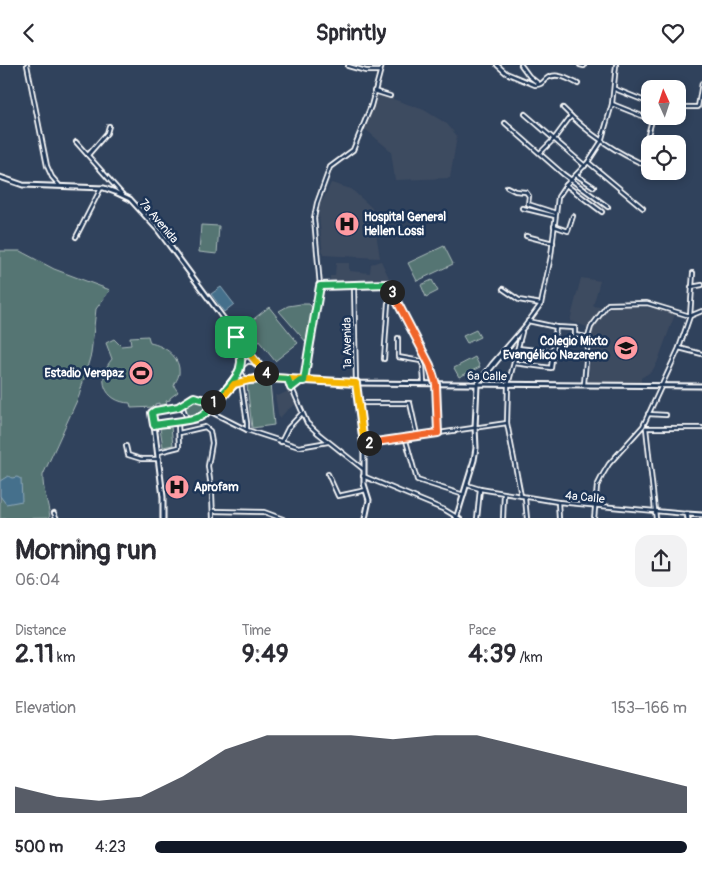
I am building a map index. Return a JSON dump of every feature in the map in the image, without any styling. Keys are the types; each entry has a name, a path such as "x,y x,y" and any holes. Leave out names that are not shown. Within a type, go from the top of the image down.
{"main road":[{"name":"7ª Avenida","path":"0,177 23,185 101,188 130,199 158,230 257,363"},
{"name":"7ª Avenida","path":"236,337 240,347 241,368"},
{"path":"215,404 248,361 257,363 272,378"},
{"path":"241,368 244,378 251,380 259,375 260,367"},
{"name":"6ª Calle","path":"241,381 272,378 356,383 702,386"},
{"path":"163,518 159,452 154,425 200,417 209,411 232,386 241,381"},
{"name":"1a Avenida","path":"356,383 364,444 363,476 369,500 365,518"},
{"path":"458,518 476,448 477,385"},
{"name":"4a Calle","path":"687,516 702,515"}],"street":[{"path":"27,65 47,167 59,185"},
{"path":"304,381 320,286 314,218 317,203 330,167 353,150 371,106 382,65"},
{"path":"497,65 506,73 530,84 540,85 551,76 557,75 578,84"},
{"path":"521,65 529,76 540,85"},
{"path":"521,496 507,423 508,385 522,332 541,304 553,243 558,197 566,185 585,166 601,142 615,89 616,65"},
{"path":"348,66 366,71 380,71"},
{"path":"686,107 698,107 702,83"},
{"path":"615,89 641,99"},
{"path":"374,91 390,95"},
{"path":"612,104 652,119 648,135"},
{"path":"564,108 601,142 641,163"},
{"path":"525,114 585,166"},
{"path":"540,153 554,139 571,116"},
{"path":"506,123 571,180 608,207"},
{"path":"88,155 107,133 109,125"},
{"path":"76,142 122,195"},
{"path":"588,162 643,208"},
{"path":"576,175 594,187"},
{"path":"566,185 602,212"},
{"path":"507,187 516,191 526,191 529,195 528,205 556,215"},
{"path":"76,237 101,188"},
{"path":"522,208 556,215"},
{"path":"554,226 568,231 573,216"},
{"path":"526,236 553,243"},
{"path":"656,518 644,427 648,414 679,348 690,316 692,273"},
{"path":"320,286 388,284 430,365 436,384 438,433"},
{"name":"1a Avenida","path":"354,285 356,383"},
{"path":"691,287 702,285"},
{"path":"503,289 519,300 541,304"},
{"path":"384,359 388,303 395,299"},
{"path":"584,385 588,337 591,327 608,305 646,303 690,316 702,311"},
{"path":"528,321 575,329 575,334 588,337"},
{"path":"477,385 492,364 525,326"},
{"path":"514,363 551,367 556,327"},
{"path":"477,385 522,332"},
{"path":"398,338 398,357 420,361 423,366 424,383"},
{"path":"518,348 587,357"},
{"path":"679,348 702,354"},
{"path":"288,379 307,423 363,469"},
{"path":"241,381 248,423 247,430"},
{"path":"291,388 300,381"},
{"path":"154,425 152,413 182,405 188,399 194,397 215,404"},
{"path":"359,403 410,403 418,436"},
{"path":"182,405 187,419"},
{"path":"209,411 247,430 281,442 305,447 328,442"},
{"path":"281,442 288,428 302,413"},
{"path":"648,414 666,415"},
{"path":"159,452 178,447 178,421"},
{"path":"364,444 507,423"},
{"path":"179,433 203,427 209,429 212,443 208,469 214,518"},
{"path":"594,518 597,486 609,463 644,427 702,428"},
{"path":"405,437 417,479 464,495"},
{"path":"126,447 128,455 141,459 159,459"},
{"path":"328,474 338,496 366,489"},
{"path":"363,476 458,518"},
{"name":"4a Calle","path":"467,485 480,489 558,502 687,516"},
{"path":"478,518 480,489"},
{"path":"503,518 504,493"},
{"path":"525,497 527,518"},
{"path":"558,502 559,518"},
{"path":"214,511 264,512 280,518"},
{"path":"54,513 56,518"}],"shaded area":[{"path":"376,93 424,110 447,124 457,136 450,178 395,180 391,151 364,128 372,111"},
{"name":"Hospital General Hellen Lossi","path":"331,183 351,189 372,208 380,258 323,255 318,205 323,200"},
{"path":"381,261 391,282 330,283 330,276 335,276 336,263 349,263 349,271 370,273 371,264"},
{"path":"581,278 600,281 593,306 605,308 590,328 570,321"},
{"path":"221,287 234,304 224,312 211,294"},
{"name":"Colegio Mixto Evangélico Nazareno","path":"612,306 656,308 675,314 657,363 652,371 641,378 641,384 588,383 592,328"},
{"path":"290,390 295,405 287,410 279,419 275,395 278,396"},
{"path":"8,476 21,479 22,501 6,504 0,496 0,481"},
{"name":"Aprofam","path":"188,482 188,490 165,491 165,483"}],"green space":[{"path":"201,225 219,226 217,254 199,252"},
{"path":"444,246 453,264 417,281 408,263"},
{"path":"0,251 20,251 54,269 110,290 96,309 91,354 79,396 43,475 50,518 0,518"},
{"path":"432,280 438,291 426,297 421,285"},
{"path":"309,304 314,309 307,343 279,311 288,306"},
{"path":"269,307 298,343 275,361 246,325"},
{"path":"476,330 480,337 467,343 463,336"},
{"name":"Estadio Verapaz","path":"148,336 150,343 171,353 175,358 179,374 174,386 178,392 170,400 166,401 167,404 159,405 159,403 155,404 155,407 131,408 130,403 121,402 114,398 105,388 104,374 112,359 106,343 114,339 121,346 131,345 130,337"},
{"path":"475,357 480,367 459,377 454,368"},
{"path":"270,383 274,425 252,428 247,385"},
{"path":"195,399 209,404 204,412 189,417 185,411 186,403"},
{"path":"171,427 173,445 163,447 160,428"}],"place":[{"name":"Hospital General Hellen Lossi","path":"347,224"},
{"name":"Colegio Mixto Evangélico Nazareno","path":"626,348"},
{"name":"Estadio Verapaz","path":"141,373"},
{"name":"Aprofam","path":"177,487"}],"route":[{"path":"236,337 241,353 240,370 235,378 214,403 209,411 196,418 154,425 152,413 154,411 178,407 192,397 207,399 214,403 217,404 234,384 249,380 272,378 288,379 300,381 356,383 364,444 438,433 436,384 430,365 388,284 320,286 304,381 300,381 291,388 288,379 272,378 260,367 236,337"}]}
